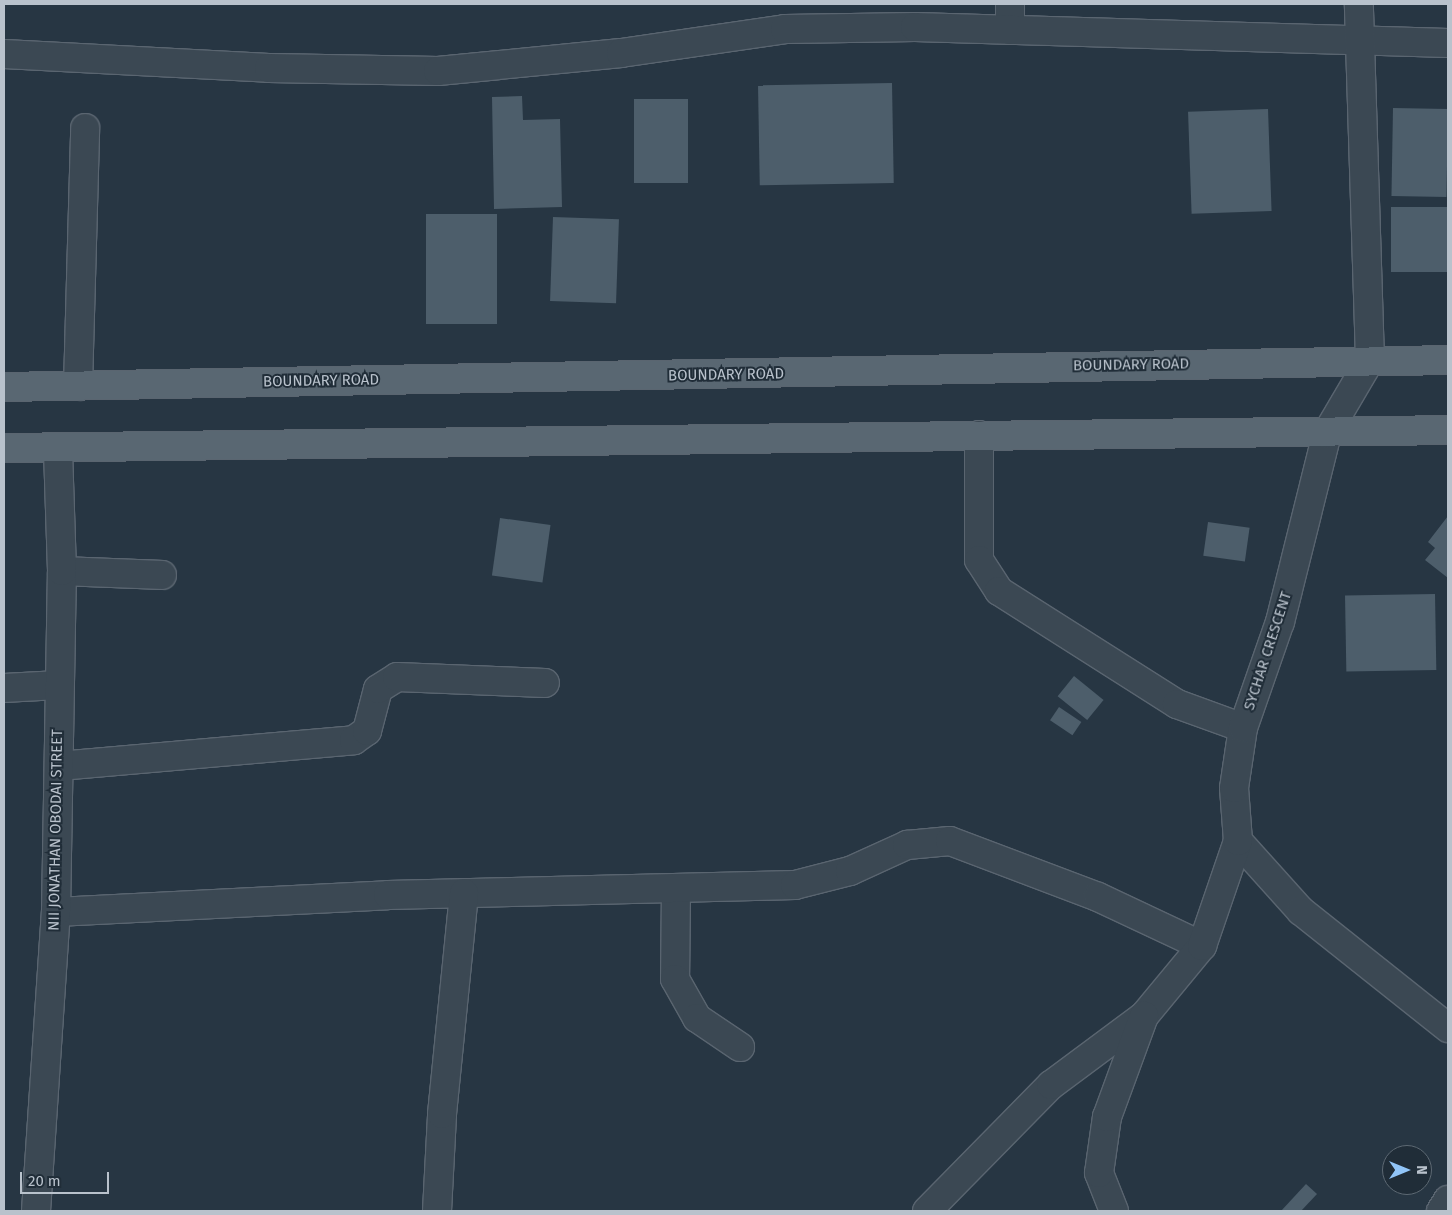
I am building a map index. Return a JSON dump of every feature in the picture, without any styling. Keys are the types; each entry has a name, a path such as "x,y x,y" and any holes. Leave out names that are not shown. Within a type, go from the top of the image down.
{"main road":[{"name":"BOUNDARY ROAD","path":"4,387 833,374 1370,360 1448,360"},
{"path":"4,448 1448,430"}],"street":[{"path":"1359,4 1370,360"},
{"path":"4,54 269,68 438,71 621,53 785,29 1010,17 1361,40 1448,43"},
{"path":"78,386 85,128"},
{"name":"SYCHAR CRESCENT","path":"1238,842 1234,788 1243,728 1280,622 1327,433 1370,360"},
{"path":"979,435 979,560 999,591 1178,704 1243,728"},
{"name":"NII JONATHAN OBODAI STREET","path":"36,1211 56,912 62,571 58,448"},
{"path":"62,571 162,575"},
{"path":"59,766 354,740 367,731 378,689 397,677 545,683"},
{"path":"4,688 59,685"},
{"path":"56,912 464,893 795,885 850,871 907,845 950,842 1098,897 1202,946"},
{"path":"928,1211 1051,1085 1144,1016 1202,946 1238,842 1301,911 1448,1028"},
{"path":"676,888 675,979 697,1018 740,1047"},
{"path":"437,1211 442,1114 464,893"},
{"path":"1114,1211 1099,1173 1107,1117 1144,1016"},
{"path":"1441,1211 1448,1200"}],"building":[{"path":"892,83 894,183 760,185 758,85"},
{"path":"522,96 523,120 560,119 562,207 494,209 492,97"},
{"path":"634,99 688,99 688,183 634,183"},
{"path":"1393,108 1448,109 1446,197 1391,196"},
{"path":"1268,109 1272,211 1192,214 1188,112"},
{"path":"1391,207 1448,207 1448,272 1391,272"},
{"path":"426,214 497,214 497,324 426,324"},
{"path":"553,217 619,219 616,303 550,301"},
{"path":"1448,516 1448,578 1425,560 1435,548 1428,542"},
{"path":"500,518 551,525 542,583 492,575"},
{"path":"1208,522 1250,528 1245,562 1203,556"},
{"path":"1435,594 1436,670 1346,672 1345,596"},
{"path":"1074,676 1104,700 1087,720 1058,696"},
{"path":"1059,707 1081,722 1072,735 1050,720"},
{"path":"1306,1184 1317,1194 1301,1211 1281,1211"}]}
